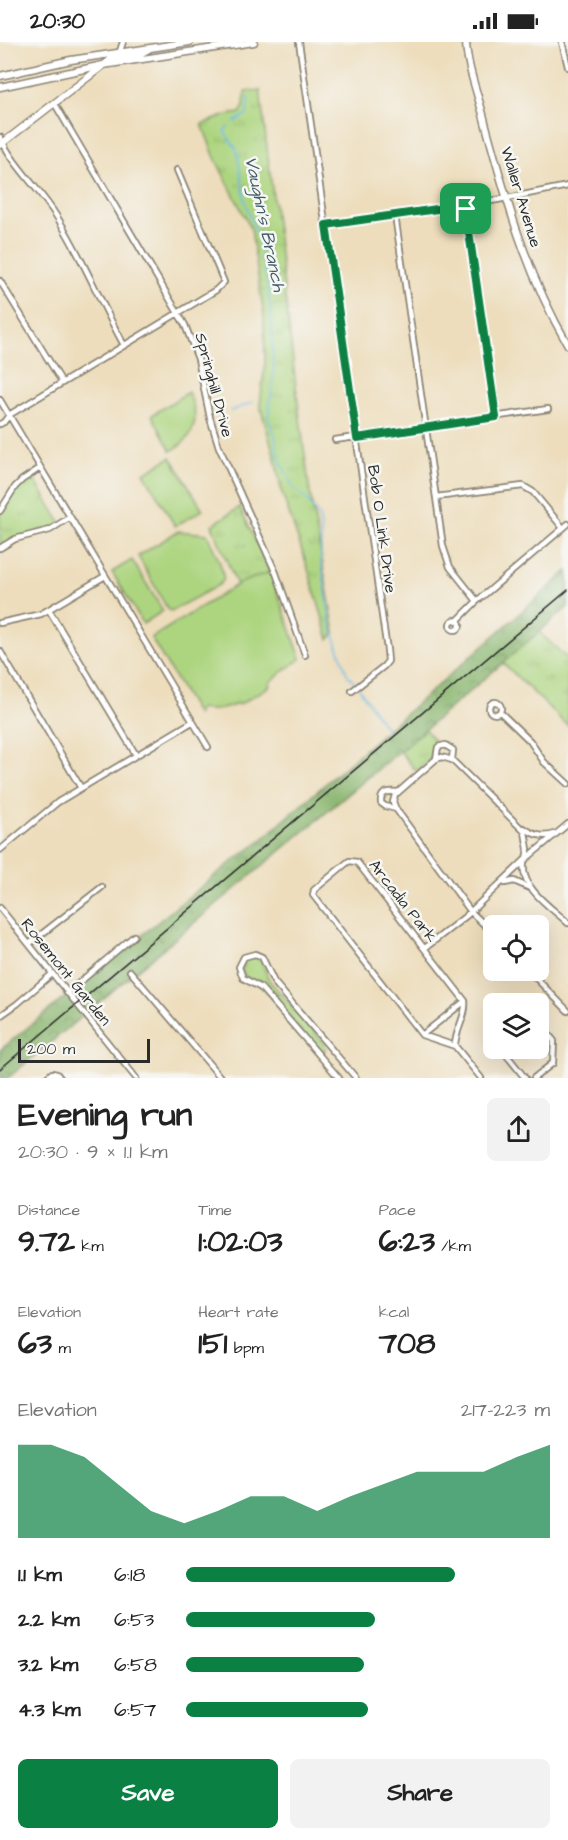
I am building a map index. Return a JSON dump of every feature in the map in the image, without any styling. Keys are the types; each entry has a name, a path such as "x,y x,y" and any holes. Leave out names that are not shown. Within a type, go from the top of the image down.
{"main road":[{"path":"0,76 70,60 187,42"},
{"path":"0,87 103,65 254,42"},
{"name":"Waller Avenue","path":"461,42 466,46 506,198 532,274 565,333 568,345"},
{"path":"1,142 55,104 112,58 142,53 152,47"}],"street":[{"path":"120,51 123,42"},
{"path":"187,42 188,52"},
{"name":"Bob O Link Drive","path":"299,42 388,659 384,666 356,689"},
{"path":"562,42 568,67"},
{"name":"Springhill Drive","path":"55,104 179,311 198,359 210,418 219,447 276,573 305,655"},
{"path":"1,142 55,213 78,250 124,345"},
{"path":"0,424 9,415 216,290 224,282 177,170"},
{"path":"326,225 465,205 568,186"},
{"path":"465,205 496,417"},
{"path":"395,215 443,546 448,563 477,601"},
{"path":"0,281 62,382"},
{"path":"0,400 208,747"},
{"path":"335,440 548,410"},
{"path":"0,414 9,415"},
{"path":"0,511 15,487 40,468"},
{"path":"436,497 523,486 533,492 566,526 477,601 457,621"},
{"path":"0,548 15,539 50,530 70,517"},
{"path":"0,622 35,616 105,576"},
{"path":"49,609 136,755"},
{"path":"0,651 81,788"},
{"path":"500,712 530,741 544,762 568,784"},
{"path":"0,850 46,811 192,722"},
{"path":"436,759 438,747 445,745 453,750 452,760"},
{"path":"483,923 471,912 396,809 393,800 397,792 436,759 442,757 452,760 530,832 547,837 558,833"},
{"path":"396,809 385,806 381,803 381,799 383,794 397,792"},
{"path":"515,820 525,832 528,841 525,878 530,888"},
{"path":"425,948 471,912 568,824"},
{"name":"Arcadia Park","path":"422,1035 314,896 313,891 349,861 355,861 465,1001"},
{"path":"498,886 514,881 530,888 568,923"},
{"path":"29,944 102,887"},
{"name":"Rosemont Garden","path":"0,908 136,1078"},
{"path":"67,993 134,936"},
{"path":"339,1078 261,988 243,978 239,967 244,957 255,954 266,962 270,976 356,1078"},
{"path":"130,971 221,1078"},
{"path":"0,1016 52,974"},
{"path":"539,981 568,1011"},
{"path":"422,1035 465,1001"},
{"path":"455,1046 465,1010 465,1001"},
{"path":"422,1035 455,1046 481,1078"},
{"path":"534,1078 553,1063 554,1041 549,1035"},
{"path":"321,1058 331,1049"},
{"path":"510,1059 525,1078"},
{"path":"46,1078 52,1073 57,1074 60,1078"}],"green space":[{"path":"260,90 310,493 335,633 329,639 282,493 260,405 265,363 264,316 251,229 215,158 202,124 240,113 244,106 245,92"},
{"path":"188,392 194,409 194,425 186,439 171,451 152,415"},
{"path":"171,457 203,510 175,526 144,473"},
{"path":"31,474 61,523 56,527 20,537 0,548 0,511 9,496"},
{"path":"240,507 270,572 237,585 212,525"},
{"path":"178,531 207,534 220,563 224,579 219,585 171,611 168,610 138,556"},
{"path":"132,560 163,611 143,624 112,572"},
{"path":"568,571 568,607 400,751 8,1078 0,1078 0,1050 258,843"},
{"path":"270,572 301,659 269,683 270,686 239,705 238,703 220,709 200,709 197,715 151,638 240,583"},
{"path":"539,632 568,659 568,726 502,662"},
{"path":"425,729 437,744 431,758 416,771 400,751"},
{"path":"254,956 262,962 269,980 325,1044 324,1052 318,1051 261,985 247,978 242,972 243,961"}],"waterway":[{"name":"Vaughn's Branch","path":"234,122 247,114 248,97"},
{"name":"Vaughn's Branch","path":"228,127 224,131 237,150 245,202 258,237 267,280 274,372 268,418 275,436 278,456 294,489 307,500 319,517 321,560 331,626 347,674 356,684"},
{"path":"231,411 253,402"},
{"name":"Vaughn's Branch","path":"359,688 388,732"}],"railway":[{"path":"0,1069 568,590"}],"route":[{"path":"465,205 466,209 496,417 357,438 326,225 465,205"}]}
